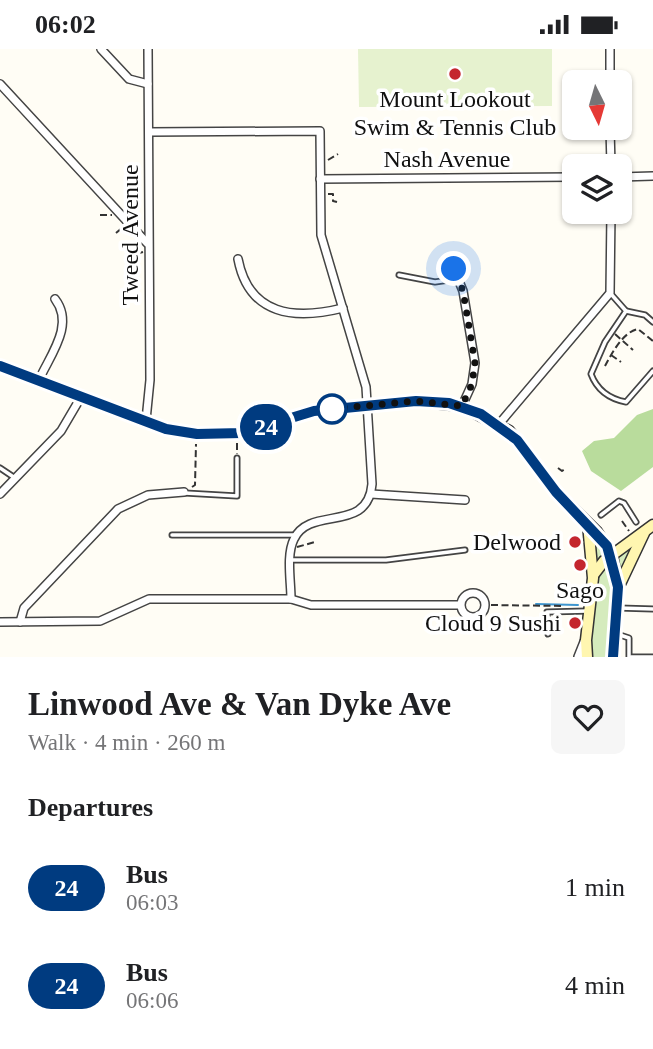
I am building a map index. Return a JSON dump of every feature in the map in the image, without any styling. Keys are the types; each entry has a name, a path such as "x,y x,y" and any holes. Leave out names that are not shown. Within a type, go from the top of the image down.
{"main road":[{"path":"0,366 187,434 231,434 261,429 300,414 370,405 433,401 462,406 499,424 517,440 556,492 597,532 612,555 618,583 613,657"},
{"path":"585,657 593,578 588,524"},
{"path":"618,583 653,525"},
{"path":"593,578 598,566 648,533"},
{"path":"593,578 607,572 618,583"}],"street":[{"path":"101,49 129,79 148,84"},
{"name":"Tweed Avenue","path":"146,421 150,380 147,243 148,49"},
{"path":"610,49 610,70"},
{"path":"0,84 147,243"},
{"path":"149,132 320,131 321,235 370,405 371,494 353,513 313,523 296,535 291,548 291,599"},
{"path":"632,177 653,176"},
{"name":"Nash Avenue","path":"320,179 562,177"},
{"path":"499,424 610,293 611,224"},
{"path":"238,259 252,291 275,309 307,316 343,308"},
{"path":"454,269 475,363 472,384 462,406"},
{"path":"39,380 62,330 63,317 55,299"},
{"path":"0,494 61,431 81,397"},
{"path":"20,622 24,608 118,509 148,495 184,492"},
{"path":"371,494 465,500"},
{"path":"0,622 100,621 149,599 291,599 311,605 460,605"}],"lane":[{"path":"399,275 435,282 458,278"},
{"path":"610,293 626,311 645,315 653,322"},
{"path":"626,311 605,342 591,374 595,384 614,400 626,402 653,371"},
{"path":"184,492 237,496 237,458"},
{"path":"0,468 15,478"},
{"path":"601,515 619,501 624,503 636,521"},
{"path":"172,535 296,535"},
{"path":"291,561 386,561 465,550"},
{"path":"617,608 653,609"},
{"path":"548,634 547,612 589,611"},
{"path":"614,634 629,638 630,657 653,657"}],"path":[{"path":"320,164 338,154"},
{"path":"326,194 333,194 333,201 337,202"},
{"path":"100,215 113,215"},
{"path":"116,233 124,227"},
{"path":"128,256 143,252"},
{"path":"605,366 632,330 638,329 653,341"},
{"path":"615,334 633,350"},
{"path":"611,355 621,362"},
{"path":"237,443 237,458"},
{"path":"192,487 195,485 196,444"},
{"path":"558,467 562,471 565,469"},
{"path":"622,521 629,531"},
{"path":"296,547 315,542"},
{"path":"491,605 570,606"}],"green space":[{"name":"Mount Lookout Swim & Tennis Club","path":"358,49 552,49 552,106 359,107"},
{"path":"653,409 653,467 621,491 591,471 582,451 594,441 614,438 637,415"},
{"path":"588,524 612,555 644,533 623,578 613,657 579,657 593,578"}],"waterway":[{"path":"536,604 578,605"}],"bus line":[{"name":"24","path":"0,366 166,429 187,434 242,433 314,411 416,401 449,403 481,414 499,424 517,440 556,492 597,532 612,555 618,587 613,657"}],"place":[{"name":"Mount Lookout Swim & Tennis Club","path":"455,74"},
{"name":"Delwood","path":"575,542"},
{"name":"Sago","path":"580,565"},
{"name":"Cloud 9 Sushi","path":"575,623"}],"route":[{"path":"332,409 416,401 462,406 469,394 475,363 463,291 454,269"}]}
